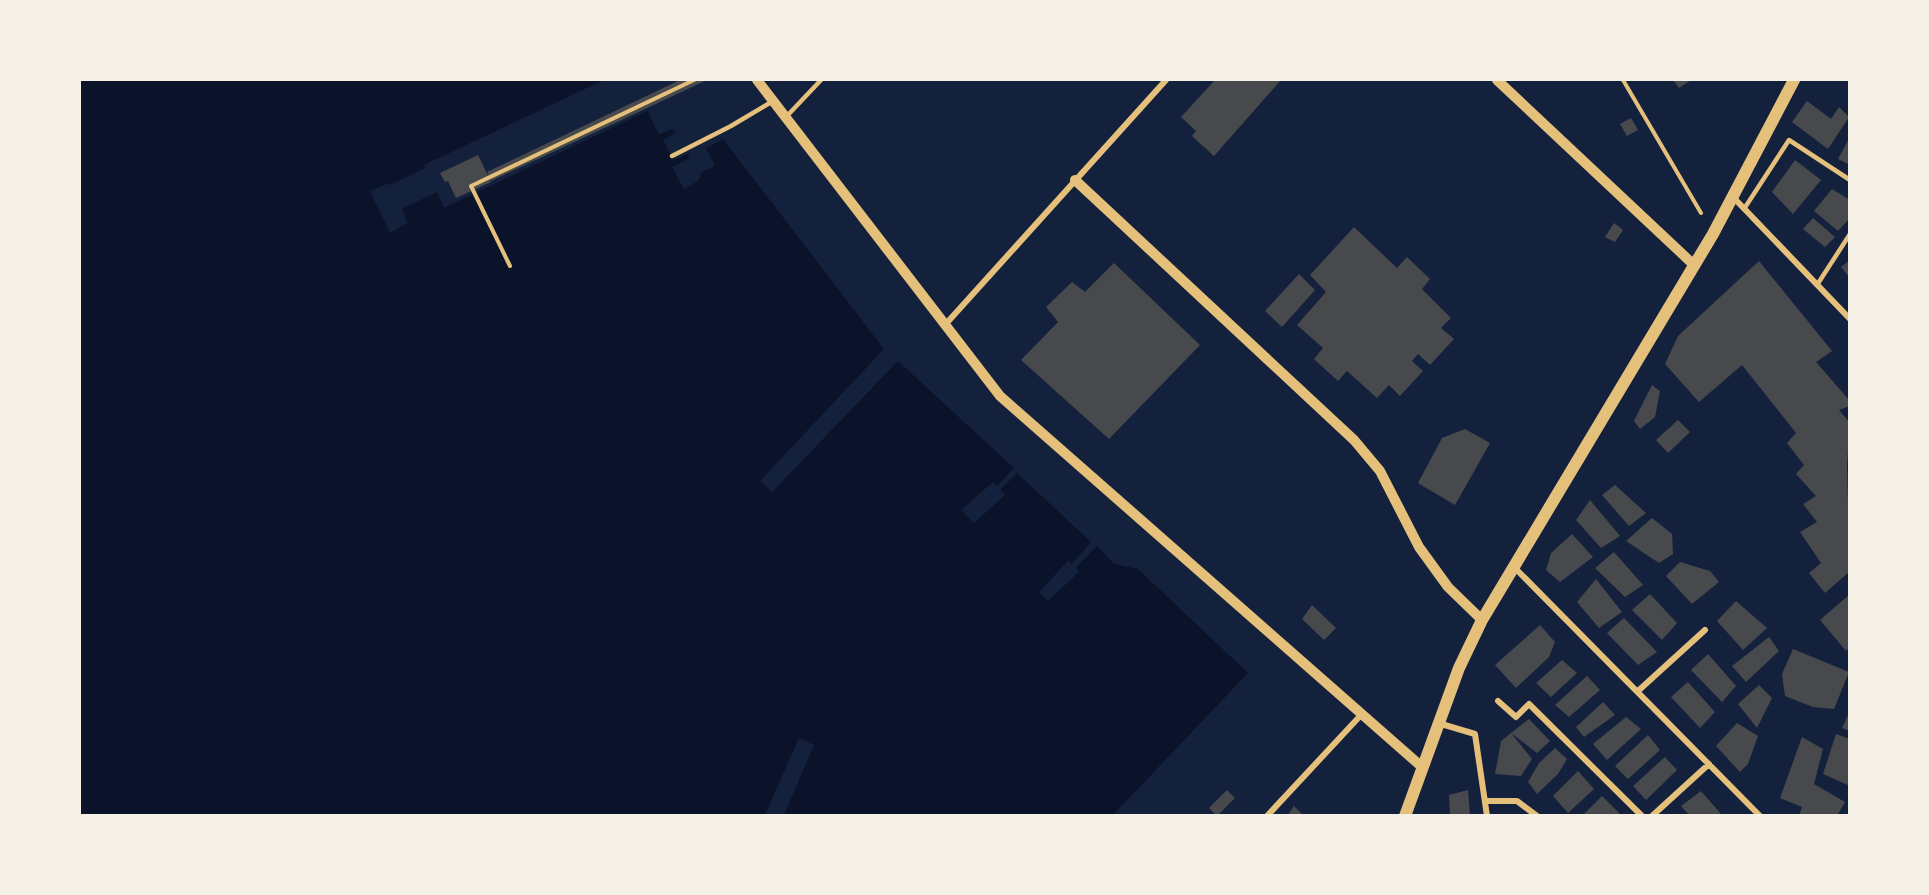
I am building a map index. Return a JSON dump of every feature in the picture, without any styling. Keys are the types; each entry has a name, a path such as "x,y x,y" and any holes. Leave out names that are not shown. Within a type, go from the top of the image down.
{"main road":[{"path":"1405,816 1459,668 1482,620 1713,234 1794,80"}],"street":[{"path":"757,80 1000,396 1360,715 1422,767"},
{"path":"944,326 1166,80"},
{"path":"1497,80 1694,265"},
{"path":"1075,180 1354,440 1380,471 1419,547 1448,587 1482,620"},
{"path":"1733,197 1850,319"},
{"path":"1514,566 1760,816"},
{"path":"1638,691 1705,630"},
{"path":"1498,701 1516,717 1529,704 1642,816"},
{"path":"1267,816 1360,715"},
{"path":"1438,723 1474,734 1487,816"},
{"path":"1653,816 1709,764"},
{"path":"1486,801 1517,801 1537,816"}],"lane":[{"path":"786,117 821,80"},
{"path":"672,156 731,126 773,101"},
{"path":"1744,209 1789,140 1850,180"},
{"path":"1817,285 1850,234"}],"path":[{"path":"510,266 471,186 694,80"},
{"path":"1623,80 1713,234"}],"water":[{"path":"80,80 604,80 424,165 425,168 390,185 389,183 370,191 390,233 407,223 402,209 437,192 444,208 647,111 659,134 672,129 676,133 663,140 674,160 688,154 689,159 672,167 684,189 698,181 702,172 715,166 706,148 723,139 884,349 760,481 772,492 898,361 1014,468 997,486 993,482 961,510 974,523 1005,495 1000,490 1017,473 1091,542 1072,564 1068,561 1039,592 1048,601 1079,572 1076,567 1097,546 1114,564 1138,569 1248,673 1113,815 784,815 814,745 799,738 765,815 80,815"}],"building":[{"path":"680,80 707,80 491,181 487,172"},
{"path":"1215,80 1281,80 1214,156 1192,136 1196,131 1181,117"},
{"path":"1673,80 1691,80 1679,88"},
{"path":"1807,101 1831,119 1839,107 1849,117 1828,149 1792,122"},
{"path":"1631,118 1638,130 1627,136 1620,124"},
{"path":"1850,137 1850,165 1838,159"},
{"path":"478,155 491,182 456,198 448,181 445,182 440,173"},
{"path":"1795,160 1821,180 1793,214 1772,192"},
{"path":"1832,189 1850,200 1850,218 1838,231 1814,211"},
{"path":"1813,218 1835,237 1825,247 1803,229"},
{"path":"1614,223 1623,230 1615,242 1605,237"},
{"path":"1354,227 1397,268 1407,257 1430,279 1422,289 1451,318 1441,328 1454,339 1430,365 1418,354 1412,361 1423,371 1400,396 1389,385 1377,398 1347,371 1338,381 1314,359 1323,348 1297,325 1326,292 1310,275"},
{"path":"1850,260 1850,278 1841,267"},
{"path":"1759,261 1832,351 1816,362 1850,401 1850,406 1839,410 1850,423 1847,466 1850,571 1825,593 1809,573 1821,563 1800,532 1817,522 1803,504 1816,496 1796,474 1804,465 1787,443 1796,433 1742,365 1699,402 1665,364 1678,336"},
{"path":"1114,263 1200,345 1109,439 1021,360 1058,322 1046,307 1072,282 1085,292"},
{"path":"1299,274 1315,290 1282,327 1265,311"},
{"path":"1652,385 1660,391 1655,417 1640,429 1634,421"},
{"path":"1678,420 1690,432 1668,453 1656,440"},
{"path":"1465,429 1490,443 1455,505 1418,483 1442,438"},
{"path":"1615,485 1646,513 1629,526 1602,495"},
{"path":"1590,500 1620,536 1601,548 1576,520"},
{"path":"1652,518 1672,534 1673,554 1659,563 1626,541"},
{"path":"1572,534 1593,557 1560,582 1546,570 1551,553"},
{"path":"1614,552 1643,585 1625,597 1595,568"},
{"path":"1680,562 1710,571 1719,582 1692,604 1666,576"},
{"path":"1596,579 1622,612 1599,628 1577,602"},
{"path":"1650,594 1677,623 1662,640 1632,610"},
{"path":"1850,594 1850,647 1846,651 1820,620"},
{"path":"1736,601 1767,628 1743,650 1717,621"},
{"path":"1312,605 1336,628 1324,640 1302,619"},
{"path":"1624,618 1657,652 1638,665 1607,633"},
{"path":"1540,625 1555,642 1549,657 1516,688 1495,665"},
{"path":"1769,637 1779,651 1746,682 1732,666"},
{"path":"1793,649 1849,672 1834,709 1813,707 1785,696 1782,674"},
{"path":"1708,654 1736,686 1722,702 1691,670"},
{"path":"1562,660 1577,673 1551,697 1536,683"},
{"path":"1587,676 1600,690 1569,717 1555,705"},
{"path":"1688,682 1715,712 1700,728 1671,697"},
{"path":"1759,685 1772,698 1757,728 1738,704"},
{"path":"1603,702 1615,715 1584,737 1576,727"},
{"path":"1850,711 1850,731 1842,728"},
{"path":"1626,717 1641,729 1607,760 1593,744"},
{"path":"1529,719 1550,741 1537,753 1511,733"},
{"path":"1737,723 1758,736 1748,764 1740,772 1716,746"},
{"path":"1511,733 1532,759 1521,776 1495,774 1501,741"},
{"path":"1836,734 1850,739 1850,786 1823,774"},
{"path":"1648,735 1660,750 1628,779 1615,766"},
{"path":"1802,737 1823,749 1814,784 1845,802 1837,816 1799,816 1802,807 1780,798"},
{"path":"1555,748 1567,759 1558,774 1537,794 1528,782 1539,763"},
{"path":"1665,757 1677,770 1646,800 1633,786"},
{"path":"1578,771 1594,789 1568,813 1553,796"},
{"path":"1227,790 1235,798 1217,816 1209,808"},
{"path":"1468,790 1470,816 1450,816 1449,795"},
{"path":"1701,791 1721,814 1690,816 1681,806"},
{"path":"1602,796 1622,816 1586,816 1584,814"},
{"path":"1294,806 1304,816 1287,816"}]}
